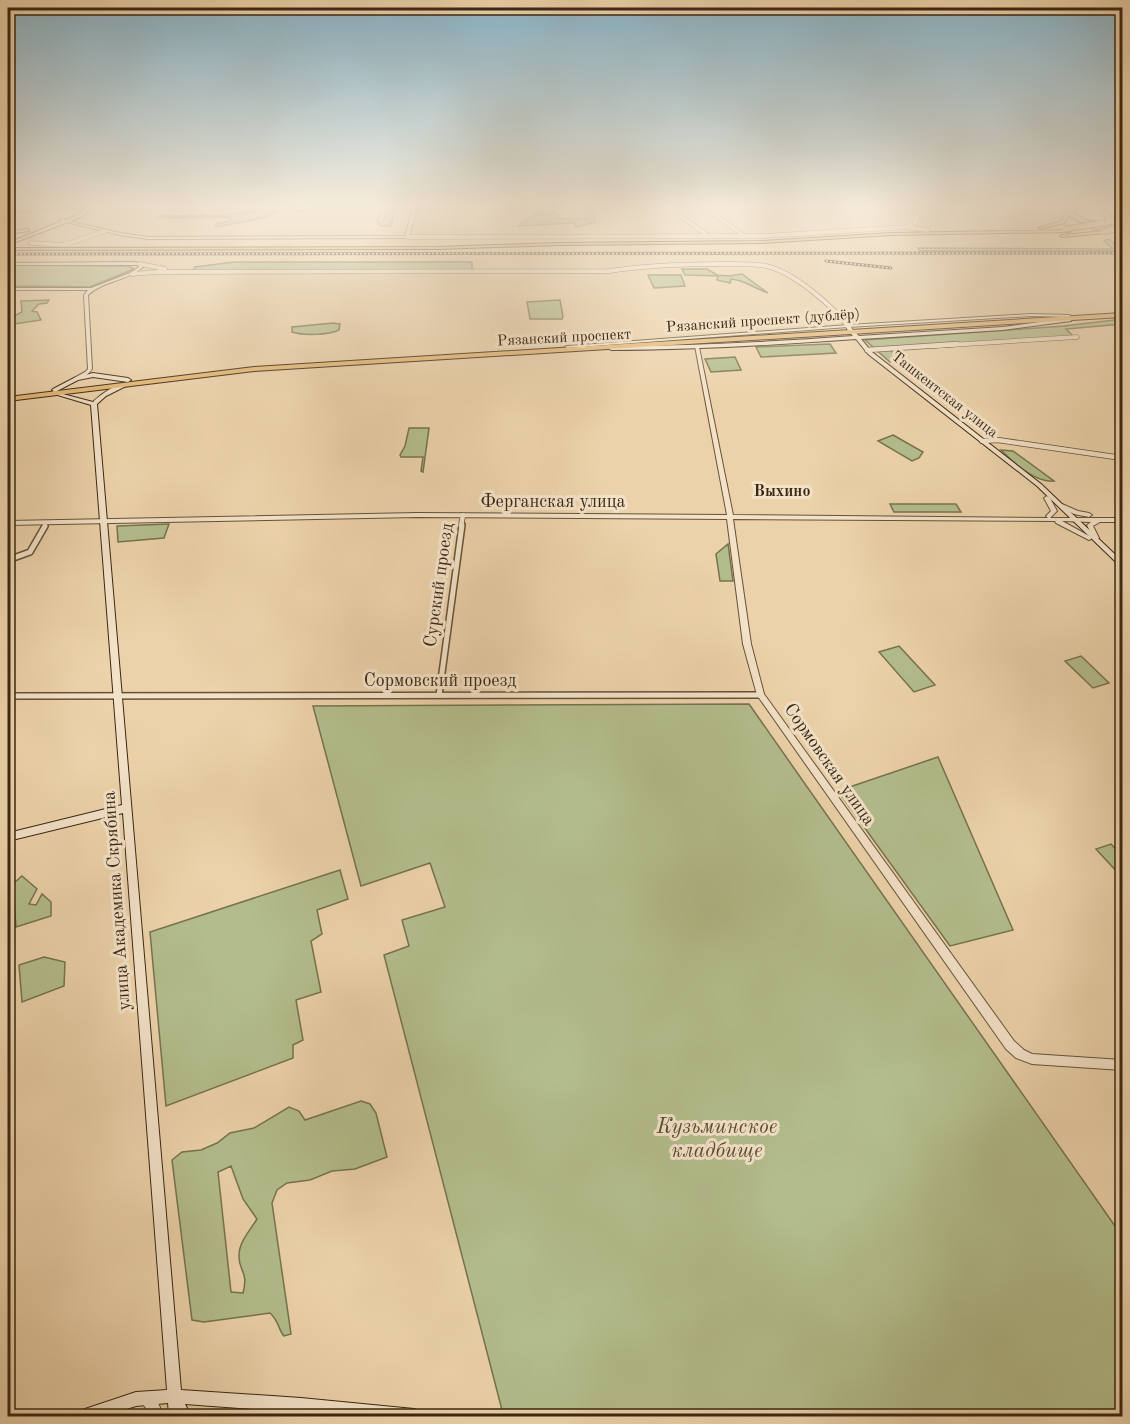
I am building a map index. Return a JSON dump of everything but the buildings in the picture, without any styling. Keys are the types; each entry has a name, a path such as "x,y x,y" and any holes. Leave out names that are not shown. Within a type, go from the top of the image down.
{"main road":[{"name":"Рязанский проспект","path":"8,398 54,392 67,393 114,381 128,382 254,369 1122,313"},
{"name":"Рязанский проспект","path":"128,382 282,363 851,332"},
{"name":"Рязанский проспект (дублёр)","path":"598,348 697,347 851,332"},
{"name":"Ташкентская улица","path":"851,332 867,350 1062,506 1071,518"},
{"path":"54,392 75,380 100,375 114,381 107,393 81,399"},
{"path":"75,380 67,393 94,404 107,393 128,382"},
{"name":"улица Академика Скрябина","path":"94,404 136,945 176,1416"},
{"name":"Ташкентская улица","path":"1026,477 1122,566"},
{"path":"8,837 127,808"},
{"path":"85,1416 136,1399 174,1396 414,1416"},
{"name":"улица Академика Скрябина","path":"169,1416 174,1396"},
{"name":"улица Академика Скрябина","path":"174,1396 184,1416"}],"street":[{"path":"8,289 92,289 138,270"},
{"path":"167,270 174,272"},
{"path":"132,274 613,270"},
{"path":"779,270 834,311 851,332"},
{"path":"75,380 86,375 90,369 86,295 92,289"},
{"path":"867,350 1077,337"},
{"name":"Сормовская улица","path":"697,347 730,516 744,631 761,695 1010,1045 1020,1054 1032,1059 1122,1065"},
{"path":"90,369 100,375"},
{"path":"973,434 998,440 1122,458"},
{"path":"982,441 998,440"},
{"path":"998,440 994,444 998,454"},
{"path":"1047,498 1054,511 1048,518 1092,538"},
{"path":"1062,506 1079,513 1103,518"},
{"name":"Ферганская улица","path":"8,523 462,515 1122,519"},
{"name":"Сурский проезд","path":"439,695 462,515"},
{"path":"1092,538 1090,525 1103,518"},
{"path":"8,560 30,552 45,526"},
{"name":"Сормовский проезд","path":"8,696 761,695"},
{"path":"145,1398 153,1405 156,1416"}],"green space":[{"path":"13,270 130,270 90,287 10,286"},
{"path":"192,270 345,270 192,271"},
{"path":"683,270 709,270 717,275 729,276 742,274 768,293 736,280 731,279 730,283 717,280 718,276 685,275"},
{"path":"648,275 681,275 685,286 654,288"},
{"path":"49,300 47,303 39,304 32,311 37,312 41,320 8,325 8,319 22,312 21,301"},
{"path":"560,300 562,319 530,319 527,302"},
{"path":"1122,319 1122,324 1066,329 1074,337 890,350 902,361 890,362 865,340 1064,326"},
{"path":"340,324 339,330 316,334 292,332 292,327"},
{"path":"830,344 836,353 761,357 756,347"},
{"path":"735,357 741,370 711,372 705,359"},
{"path":"409,428 429,428 423,472 421,471 423,457 401,457 400,455 405,446"},
{"path":"893,435 923,452 919,458 912,461 878,441"},
{"path":"1001,450 1013,451 1054,481 1047,481 1032,475"},
{"path":"890,504 956,504 961,512 894,512"},
{"path":"169,524 164,538 118,542 117,526"},
{"path":"728,544 733,581 720,581 716,554"},
{"path":"899,646 935,685 914,692 879,652"},
{"path":"1081,656 1109,683 1093,688 1065,661"},
{"name":"Кузьминское кладбище","path":"749,704 1122,1236 1122,1416 586,1416 502,1410 384,955 409,946 402,920 445,907 430,863 361,886 313,706"},
{"path":"938,757 1013,930 950,946 838,791"},
{"path":"1111,844 1122,856 1122,874 1120,875 1096,849"},
{"path":"340,870 348,899 317,910 322,934 311,941 321,992 296,1000 303,1040 293,1045 293,1058 166,1106 150,932"},
{"path":"22,876 37,889 29,904 36,905 42,894 51,902 51,916 16,927 14,903 8,896 8,888"},
{"path":"44,957 65,962 64,986 22,1002 19,965"},
{"path":"361,1101 370,1104 376,1113 387,1157 355,1169 332,1171 310,1180 287,1183 277,1190 272,1203 291,1334 284,1336 270,1313 204,1322 192,1320 172,1160 182,1152 201,1150 217,1143 230,1133 254,1128 289,1107 299,1111 305,1120","holes":["231,1166 243,1199 257,1219 240,1250 239,1260 245,1280 243,1293 231,1292 218,1172"]}],"district":[{"name":"Выхино","path":"782,490"}]}
